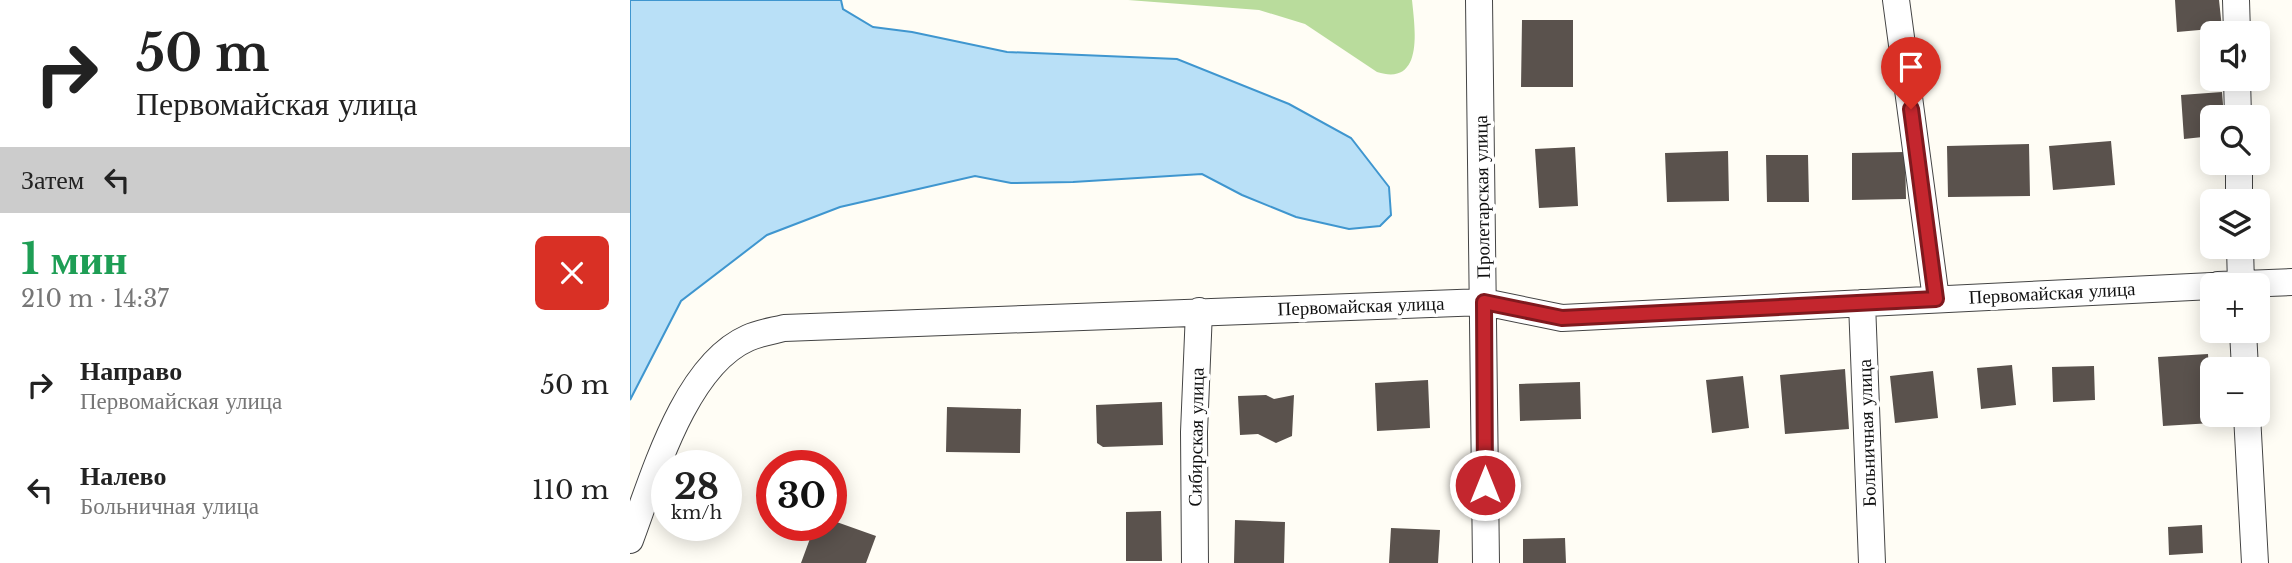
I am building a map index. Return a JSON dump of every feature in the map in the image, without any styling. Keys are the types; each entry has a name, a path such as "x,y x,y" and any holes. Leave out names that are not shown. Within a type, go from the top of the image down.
{"street":[{"name":"Пролетарская улица","path":"1479,0 1486,563"},
{"path":"1896,0 1936,299"},
{"path":"2236,0 2237,21"},
{"path":"2270,283 2292,282"},
{"name":"Первомайская улица","path":"630,540 664,449 690,394 721,357 747,339 784,328 1484,302 1562,318 2200,287"},
{"name":"Больничная улица","path":"1862,303 1872,563"},
{"name":"Сибирская улица","path":"1195,563 1194,432 1199,311"},
{"path":"2248,427 2255,563"}],"green space":[{"path":"1128,0 1412,0 1415,39 1413,52 1410,63 1403,71 1392,74 1377,72 1305,24 1259,10"}],"water":[{"path":"630,0 841,0 843,9 873,27 912,32 1007,52 1177,59 1289,104 1351,138 1389,187 1391,215 1380,226 1349,229 1296,217 1242,195 1202,174 1011,183 975,176 840,207 767,235 681,301 630,400"}],"building":[{"path":"2175,0 2219,0 2221,21 2200,21 2200,30 2177,32"},
{"path":"1522,20 1573,20 1573,87 1521,87"},
{"path":"2222,92 2223,105 2200,105 2200,137 2184,139 2181,95"},
{"path":"2111,141 2115,185 2053,190 2049,146"},
{"path":"2029,144 2030,196 1948,197 1947,146"},
{"path":"1575,147 1578,206 1539,208 1535,149"},
{"path":"1728,151 1729,201 1667,202 1665,153"},
{"path":"1905,152 1906,199 1852,200 1852,153"},
{"path":"1766,155 1808,155 1809,202 1767,202"},
{"path":"2208,354 2208,357 2200,357 2200,424 2163,426 2158,357"},
{"path":"2012,365 2016,405 1981,409 1977,368"},
{"path":"2094,366 2095,400 2053,402 2052,367"},
{"path":"1845,369 1849,429 1785,434 1780,375"},
{"path":"1933,371 1938,418 1895,423 1890,376"},
{"path":"1743,376 1749,428 1712,433 1706,380"},
{"path":"1428,380 1430,428 1377,431 1375,383"},
{"path":"1580,382 1581,419 1520,421 1519,384"},
{"path":"1266,395 1274,399 1294,395 1292,436 1276,443 1258,434 1240,435 1238,396"},
{"path":"1162,402 1163,445 1103,447 1097,443 1096,405"},
{"path":"947,407 1021,409 1020,453 946,452"},
{"path":"1161,511 1162,561 1126,561 1126,512"},
{"path":"1235,520 1285,522 1284,563 1234,563"},
{"path":"2202,525 2203,553 2169,555 2168,527"},
{"path":"847,526 876,536 866,563 801,563 809,541 847,541"},
{"path":"1391,528 1440,530 1438,563 1389,563"},
{"path":"1565,538 1566,563 1523,563 1523,539"}],"route":[{"path":"1485,485 1484,302 1562,318 1936,299 1911,109"}]}
